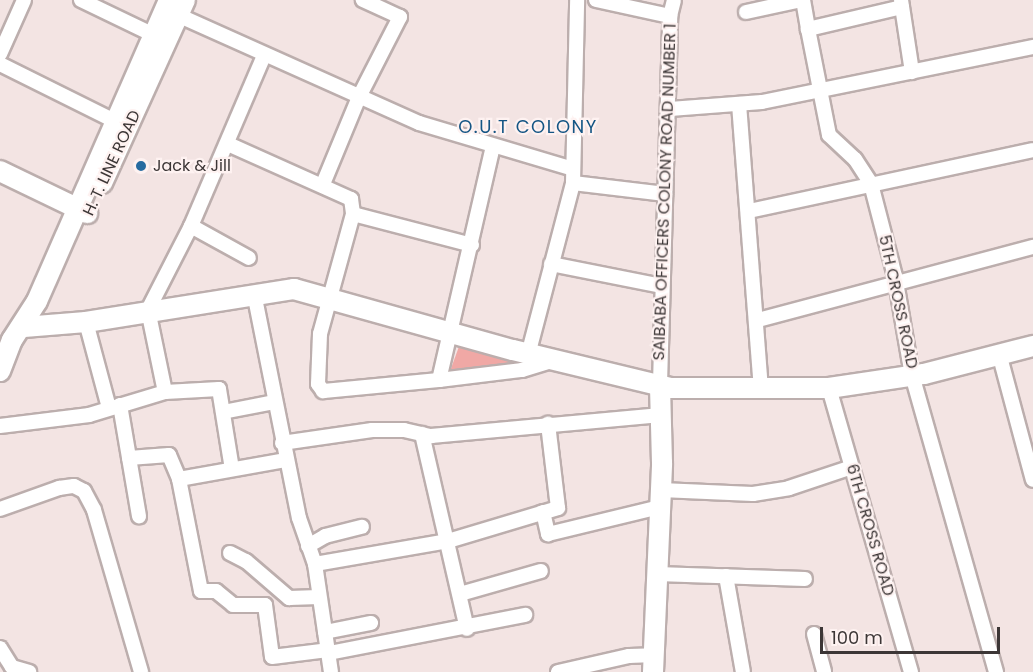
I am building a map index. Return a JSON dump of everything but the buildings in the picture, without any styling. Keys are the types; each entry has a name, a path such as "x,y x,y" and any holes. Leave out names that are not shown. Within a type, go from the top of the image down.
{"street":[{"path":"0,54 24,0"},
{"path":"81,0 160,38"},
{"path":"323,184 359,97 400,17 363,0"},
{"path":"529,351 573,183 570,168 577,0"},
{"path":"596,0 670,16"},
{"name":"SAIBABA OFFICERS COLONY ROAD NUMBER 1","path":"660,384 665,195 670,109 670,16 674,0"},
{"path":"746,12 802,0"},
{"name":"5TH CROSS ROAD","path":"802,0 829,135 855,159 871,184 896,284 912,375 996,672"},
{"path":"808,28 901,4 912,72"},
{"path":"174,6 264,56 419,123 493,147 570,168"},
{"name":"H. T. LINE ROAD","path":"0,371 12,340 31,326 174,6"},
{"name":"H. T. LINE ROAD","path":"82,211 115,121 160,38"},
{"path":"670,109 739,104 1033,47"},
{"path":"165,392 148,310 191,226 264,56"},
{"path":"0,64 115,121"},
{"path":"739,104 758,320 761,388"},
{"path":"228,144 323,184 351,199 352,214 326,298 320,334 318,384 323,390 522,370 558,359"},
{"path":"439,380 448,329 472,245 493,147"},
{"path":"749,210 1033,150"},
{"path":"0,171 82,211"},
{"path":"573,183 665,195"},
{"path":"352,214 472,245"},
{"path":"191,226 249,258"},
{"path":"758,320 1033,247"},
{"path":"551,264 662,286"},
{"path":"31,326 86,322 254,292 294,289 670,388 829,388 912,375 1000,357 1033,346"},
{"path":"254,292 282,443 308,546 315,564 331,672"},
{"path":"86,322 115,407 129,458 139,516"},
{"path":"1000,357 1033,480"},
{"path":"558,672 629,656 653,664 660,499 660,384"},
{"name":"6TH CROSS ROAD","path":"829,388 911,672"},
{"path":"0,426 89,415 165,392 219,389 232,469"},
{"path":"223,412 275,402"},
{"path":"282,443 372,430 422,434 661,415"},
{"path":"315,564 448,541 558,508 548,424"},
{"path":"422,434 467,629"},
{"path":"129,458 169,455 179,479 201,591 216,591 233,605 265,605 272,657 328,652 467,629 525,615"},
{"path":"179,479 286,460"},
{"path":"543,512 548,534 660,499 753,494 789,488 852,467"},
{"path":"0,509 59,488 74,486 84,491 94,510 141,672"},
{"path":"308,546 325,536 362,527"},
{"path":"230,553 246,561 289,598 319,597"},
{"path":"460,594 541,571"},
{"path":"657,574 805,579"},
{"path":"726,576 743,672"},
{"path":"325,632 371,623"},
{"path":"813,634 824,672"},
{"path":"0,648 12,667 29,672"}],"shaded area":[{"path":"461,341 536,361 449,374"}],"place":[{"name":"Jack & Jill","path":"141,166"}],"district":[{"name":"O.U.T COLONY","path":"528,127"}]}
